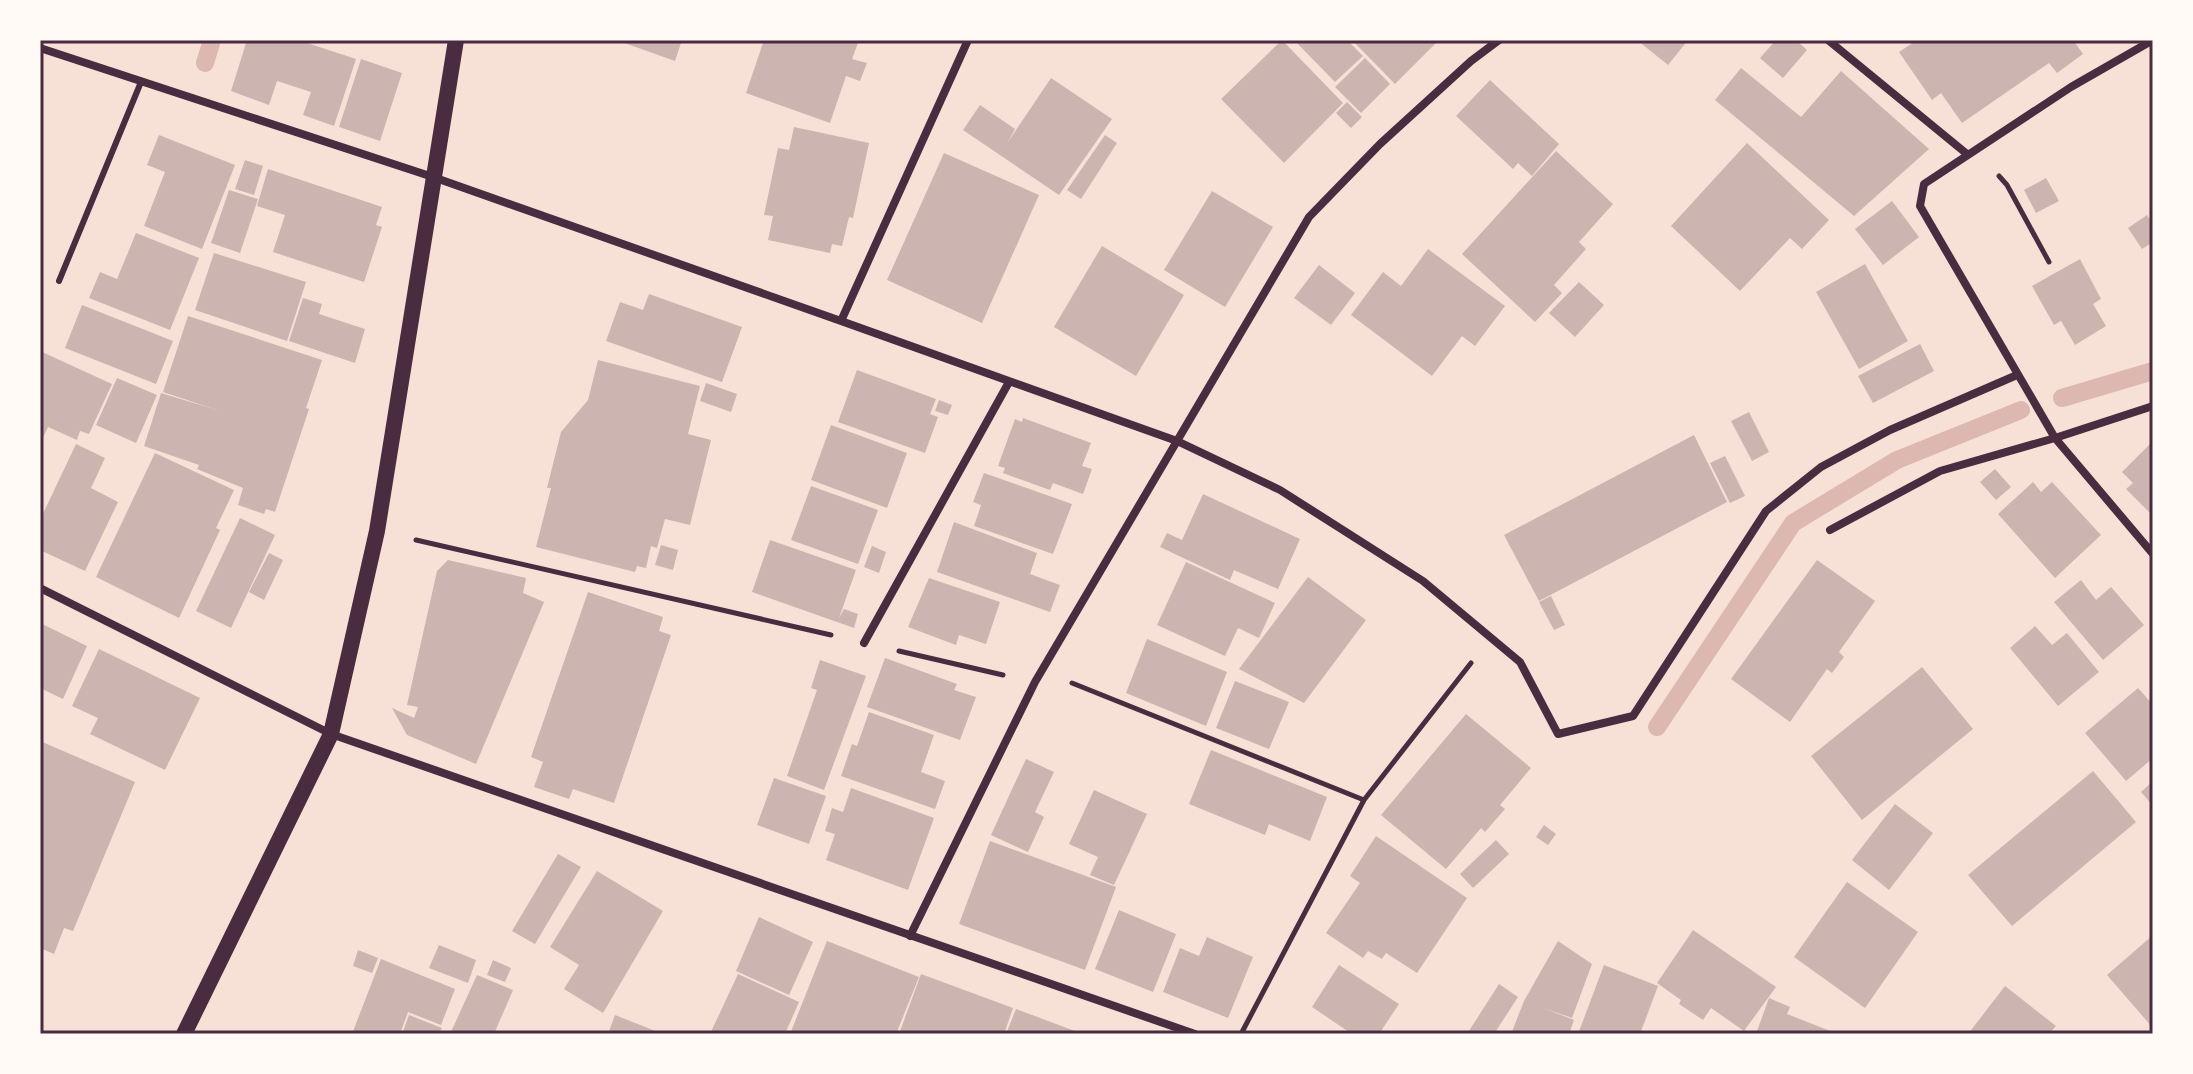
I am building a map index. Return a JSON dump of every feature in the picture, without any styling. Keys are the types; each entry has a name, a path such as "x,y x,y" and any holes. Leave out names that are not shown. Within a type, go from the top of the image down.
{"main road":[{"path":"184,1034 331,734 377,531 456,40"}],"street":[{"path":"841,321 968,40"},
{"path":"910,936 1035,682 1309,217 1380,144 1471,61 1499,40"},
{"path":"1828,40 1971,151"},
{"path":"2153,40 2071,87 1924,184 1920,206 2055,438 2153,554"},
{"path":"40,48 433,177 1177,441 1280,490 1423,581 1520,662 1558,734 1633,716 1766,511 1821,467 1890,430 2017,375"},
{"path":"864,643 1009,382"},
{"path":"1830,530 1940,471 2153,406"},
{"path":"40,588 331,734 1195,1034"}],"lane":[{"path":"59,281 141,82"}],"path":[{"path":"1971,151 2007,185 2049,262"},
{"path":"377,531 1035,682"},
{"path":"1241,1034 1364,800 1491,637"},
{"path":"1042,671 1364,800"}],"building":[{"path":"247,40 298,40 356,59 334,126 303,115 311,92 277,81 269,105 231,91"},
{"path":"616,40 682,40 675,61"},
{"path":"764,40 859,40 852,59 867,63 860,81 846,76 830,123 746,93"},
{"path":"1282,40 1343,103 1284,163 1221,99"},
{"path":"1294,40 1347,40 1363,56 1335,82"},
{"path":"1352,40 1439,40 1395,84"},
{"path":"1637,40 1688,40 1668,65"},
{"path":"1776,40 1796,40 1807,50 1783,78 1760,58"},
{"path":"1917,40 2073,40 2083,54 2057,73 2049,63 1962,123 1941,93 1932,100 1899,52"},
{"path":"1365,58 1390,84 1361,113 1335,87"},
{"path":"361,59 402,73 380,141 339,127"},
{"path":"1741,68 1801,117 1841,71 1929,149 1854,216 1715,100"},
{"path":"1051,78 1112,119 1059,195 963,130 980,105 1015,129 1008,142"},
{"path":"1490,80 1559,144 1532,176 1518,163 1513,169 1456,116"},
{"path":"1347,102 1362,117 1351,128 1336,113"},
{"path":"794,127 869,143 853,218 849,217 842,246 832,244 830,253 768,240 773,216 764,215 778,148 789,150"},
{"path":"159,135 235,165 202,249 144,226 165,172 147,165"},
{"path":"1105,135 1117,143 1081,199 1067,190"},
{"path":"1747,143 1829,220 1802,249 1790,238 1740,291 1671,226"},
{"path":"1556,151 1613,204 1579,242 1586,249 1554,285 1562,293 1535,322 1462,254"},
{"path":"944,153 1039,195 982,323 887,280"},
{"path":"245,160 263,166 254,195 235,189"},
{"path":"268,169 382,207 376,225 382,227 364,282 273,252 285,215 257,206"},
{"path":"2046,178 2059,201 2036,213 2024,190"},
{"path":"229,190 258,199 240,253 211,243"},
{"path":"1212,191 1273,227 1225,307 1164,270"},
{"path":"1892,201 1919,237 1883,265 1855,229"},
{"path":"2147,215 2153,224 2153,242 2142,249 2128,228"},
{"path":"136,233 199,258 170,330 89,298 100,272 117,279"},
{"path":"1102,246 1184,295 1136,376 1054,327"},
{"path":"1428,249 1505,306 1475,346 1462,336 1432,376 1351,315 1383,272 1401,286"},
{"path":"214,253 306,282 287,341 195,310"},
{"path":"2080,259 2101,299 2093,304 2106,326 2075,345 2061,321 2054,325 2032,286"},
{"path":"1865,264 1908,341 1859,369 1816,292"},
{"path":"1319,265 1355,293 1331,325 1294,298"},
{"path":"1579,282 1604,305 1575,337 1549,313"},
{"path":"649,294 742,327 722,382 606,341 620,302 643,310"},
{"path":"303,298 322,304 319,314 365,329 355,363 289,341"},
{"path":"82,305 173,341 156,384 65,348"},
{"path":"188,316 322,360 275,512 266,509 264,514 238,505 243,488 197,469 199,465 144,446 161,393 217,410 163,392"},
{"path":"1920,344 1934,371 1873,403 1858,376"},
{"path":"40,351 112,384 89,434 80,431 77,440 48,427 40,444"},
{"path":"598,360 700,386 688,434 711,440 690,525 665,519 657,548 651,546 646,568 637,566 635,572 536,547 561,432 588,400"},
{"path":"857,370 936,399 930,414 938,417 925,453 838,422"},
{"path":"117,378 157,395 136,443 96,425"},
{"path":"706,383 737,394 731,412 700,401"},
{"path":"939,400 952,405 948,415 935,411"},
{"path":"1749,412 1769,452 1752,461 1731,421"},
{"path":"1023,418 1091,443 1082,466 1092,469 1083,494 1053,483 1050,490 1003,473 1005,468 998,466 1015,419 1022,422"},
{"path":"831,425 907,453 887,508 811,480"},
{"path":"1694,435 1727,502 1539,601 1504,535"},
{"path":"2153,441 2153,511 2150,513 2126,489 2133,483 2122,472"},
{"path":"76,444 105,458 91,488 118,502 85,571 40,550 40,520"},
{"path":"155,453 234,490 216,528 220,530 179,618 96,577"},
{"path":"1725,456 1745,496 1730,503 1710,463"},
{"path":"1995,469 2011,487 1996,500 1980,482"},
{"path":"984,473 1072,504 1053,554 974,526 981,505 973,502"},
{"path":"2033,482 2041,492 2052,482 2101,535 2055,578 1998,514"},
{"path":"811,486 878,510 858,564 791,540"},
{"path":"1203,494 1300,539 1278,589 1234,570 1230,580 1160,547 1167,533 1182,540"},
{"path":"240,518 275,535 231,628 196,611"},
{"path":"954,522 1037,553 1030,574 1060,585 1050,612 937,572"},
{"path":"770,540 856,570 839,618 844,609 858,614 854,628 752,592"},
{"path":"661,545 678,550 673,570 655,565"},
{"path":"872,546 886,552 879,573 864,567"},
{"path":"269,553 283,560 264,600 249,592"},
{"path":"448,560 526,578 523,593 544,602 476,764 407,735 392,708 414,718 418,707 407,705 437,571"},
{"path":"1817,560 1875,601 1839,652 1844,657 1832,673 1827,669 1790,722 1731,679"},
{"path":"1186,562 1275,603 1259,638 1238,628 1225,656 1157,625"},
{"path":"1308,577 1366,620 1304,703 1239,669"},
{"path":"929,578 1000,602 986,644 959,635 956,645 908,627"},
{"path":"2081,580 2096,600 2111,587 2144,625 2103,660 2054,602"},
{"path":"588,592 663,617 659,631 671,635 614,803 573,789 569,799 534,787 543,762 531,757"},
{"path":"1551,596 1565,625 1554,630 1539,602"},
{"path":"40,623 87,646 63,699 40,688"},
{"path":"2035,626 2052,645 2067,633 2099,672 2058,706 2010,648"},
{"path":"1147,639 1227,672 1206,726 1126,693"},
{"path":"99,649 200,698 165,770 90,734 98,718 72,706"},
{"path":"885,658 957,684 954,690 976,697 960,740 867,707"},
{"path":"820,660 866,676 824,790 787,776 817,690 811,688"},
{"path":"1922,667 1973,729 1862,820 1811,756"},
{"path":"1235,681 1289,702 1269,749 1216,728"},
{"path":"2138,688 2153,705 2153,758 2126,781 2085,733"},
{"path":"869,712 934,735 921,772 945,781 935,809 841,776 852,744 857,746"},
{"path":"1466,714 1531,768 1500,805 1505,809 1485,832 1481,828 1446,869 1381,815"},
{"path":"40,741 135,782 73,931 64,928 54,954 40,948"},
{"path":"1211,750 1327,797 1310,841 1269,824 1265,835 1189,804"},
{"path":"1026,759 1054,772 1035,812 1044,817 1028,852 991,835"},
{"path":"2093,771 2136,822 2012,926 1968,875"},
{"path":"774,778 826,796 809,844 757,825"},
{"path":"2153,781 2153,806 2141,792"},
{"path":"851,788 934,818 908,890 826,860 835,834 825,831 832,808 843,812"},
{"path":"1094,790 1147,814 1114,885 1090,875 1098,857 1069,844"},
{"path":"1895,804 1933,833 1889,890 1852,860"},
{"path":"1544,825 1556,834 1548,845 1536,837"},
{"path":"1376,836 1467,898 1417,973 1386,953 1382,959 1368,951 1363,958 1326,933 1360,883 1350,876"},
{"path":"1496,840 1509,854 1473,888 1460,874"},
{"path":"990,841 1116,887 1085,970 959,924"},
{"path":"558,854 581,867 535,944 512,931"},
{"path":"597,871 663,911 603,1013 564,989 579,965 550,947"},
{"path":"1847,882 1918,932 1865,1008 1794,957"},
{"path":"1119,910 1176,934 1153,992 1095,969"},
{"path":"759,917 813,942 789,995 736,971"},
{"path":"1693,930 1776,987 1744,1031 1711,1008 1703,1020 1679,1004 1681,1000 1657,983"},
{"path":"2153,935 2153,1028 2107,975"},
{"path":"1207,937 1253,957 1228,1018 1163,992 1180,948 1199,956"},
{"path":"827,941 919,977 896,1034 790,1034"},
{"path":"1558,941 1592,964 1572,1018 1543,1008 1574,1020 1569,1034 1511,1034 1524,1001"},
{"path":"439,945 476,960 468,983 429,968"},
{"path":"358,950 378,958 372,973 353,966"},
{"path":"381,959 455,989 441,1025 408,1012 400,1034 352,1034"},
{"path":"493,960 511,968 505,982 487,975"},
{"path":"1339,965 1399,1004 1379,1034 1352,1034 1312,1007"},
{"path":"1604,965 1658,986 1640,1034 1578,1034"},
{"path":"738,974 799,1002 785,1034 710,1034"},
{"path":"921,974 1013,1008 1004,1034 899,1034"},
{"path":"477,975 513,990 494,1034 450,1034"},
{"path":"1499,984 1518,997 1494,1034 1467,1034"},
{"path":"2005,986 2056,1026 2049,1034 1968,1034"},
{"path":"1769,998 1790,1007 1787,1014 1838,1034 1756,1034"},
{"path":"1016,1009 1083,1034 1006,1034"},
{"path":"409,1015 442,1028 439,1034 402,1034"},
{"path":"615,1015 663,1034 608,1034"}],"waterway":[{"path":"205,63 212,40"},
{"path":"2062,398 2153,371"},
{"path":"1657,727 1793,523 1897,460 2021,410"}]}
